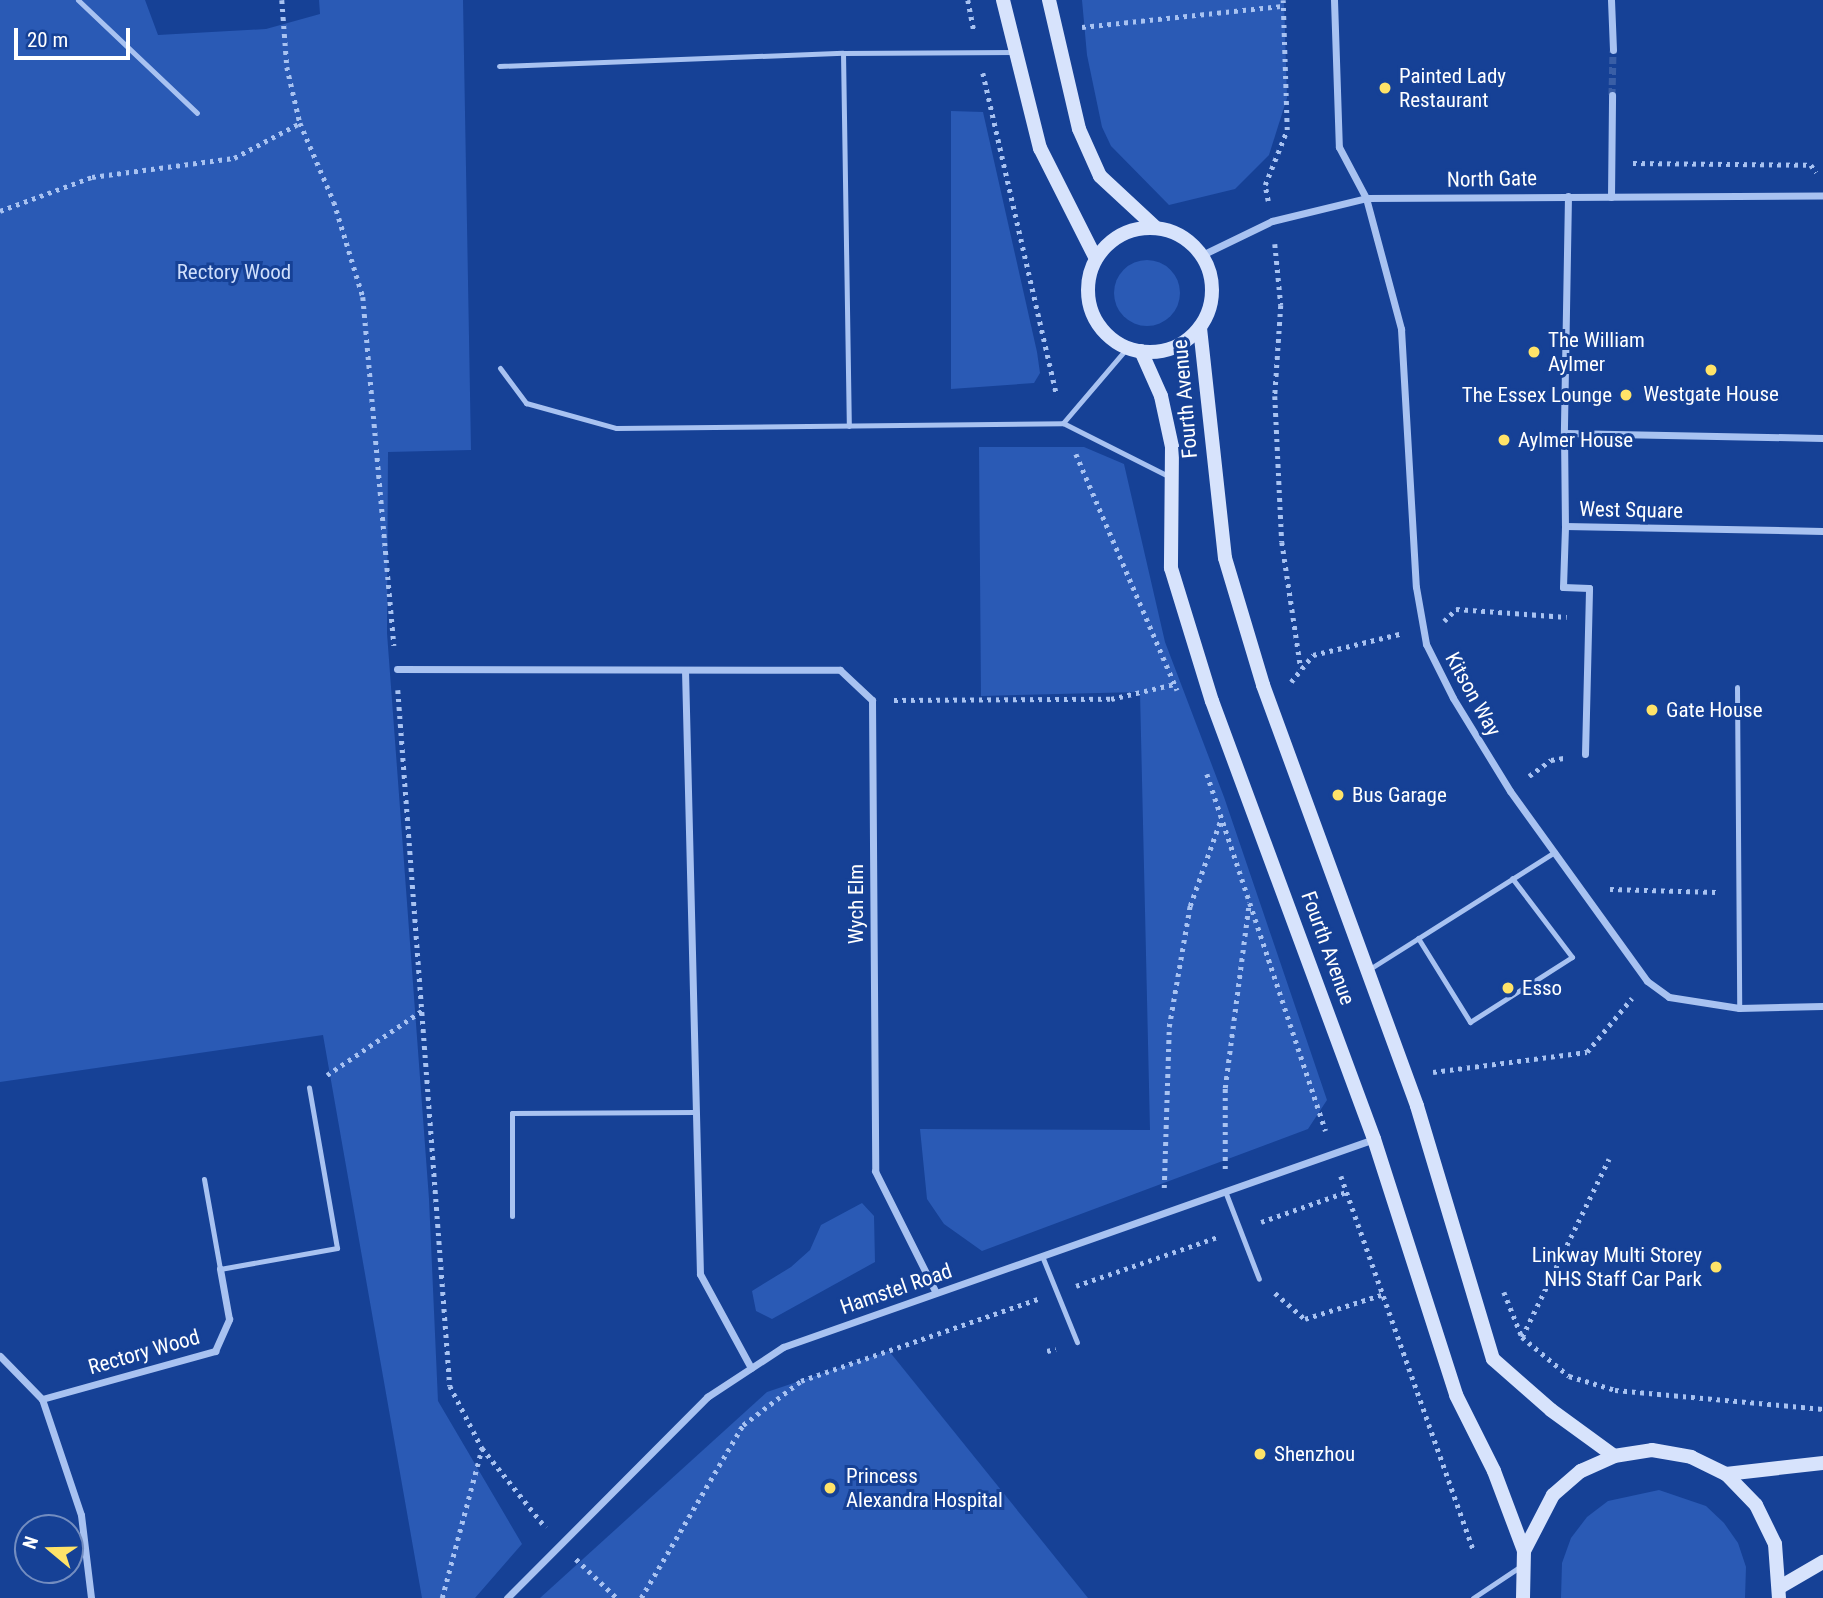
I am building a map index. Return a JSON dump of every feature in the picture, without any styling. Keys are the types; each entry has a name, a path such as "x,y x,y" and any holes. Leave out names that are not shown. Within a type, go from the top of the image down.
{"street":[{"path":"1003,0 1040,148 1096,259"},
{"path":"1049,0 1079,129 1100,176 1156,228 1190,241 1202,255 1213,292 1200,328 1173,348 1134,349 1109,336 1092,310 1089,279 1096,259 1121,234 1156,228"},
{"name":"Kitson Way","path":"1334,0 1339,147 1367,198 1401,329 1416,587 1423,628 1453,698 1510,791 1555,852 1577,888 1647,981 1669,997 1739,1008 1823,1006"},
{"path":"1611,0 1613,50"},
{"path":"1611,197 1612,95"},
{"path":"1565,526 1568,196"},
{"name":"North Gate","path":"1202,255 1272,221 1367,198 1823,196"},
{"name":"Fourth Avenue","path":"1200,328 1225,558 1268,699 1417,1106 1493,1359 1551,1410 1615,1456"},
{"name":"Fourth Avenue","path":"1134,349 1161,396 1172,447 1171,568 1235,759 1374,1139 1456,1395 1494,1471 1524,1551"},
{"path":"1564,433 1823,438"},
{"name":"West Square","path":"1585,754 1590,589 1563,587 1565,526 1823,531"},
{"path":"397,669 840,670 872,700"},
{"path":"685,670 700,1274 751,1368"},
{"name":"Wych Elm","path":"872,700 875,1171 936,1293"},
{"name":"Hamstel Road","path":"507,1598 558,1543 707,1397 783,1347 1374,1139"},
{"name":"Rectory Wood","path":"42,1399 215,1350 229,1319 220,1269"},
{"path":"0,1356 42,1399 81,1515 91,1598"},
{"path":"1523,1598 1521,1566 1524,1551 1553,1495 1581,1471 1615,1456 1652,1450 1691,1457 1726,1474 1756,1504 1775,1544 1779,1593"},
{"path":"1726,1474 1823,1463"},
{"path":"1779,1593 1823,1562"}],"lane":[{"path":"78,0 197,113"},
{"path":"499,66 843,53 1015,52"},
{"path":"843,53 849,426"},
{"path":"1063,423 1134,349"},
{"path":"500,368 526,403 616,428 1063,423 1172,478"},
{"path":"1737,687 1736,893 1739,1008"},
{"path":"1367,971 1555,852"},
{"path":"1418,938 1470,1022 1572,957 1512,878"},
{"path":"204,1180 220,1269 337,1248 309,1087"},
{"path":"512,1216 512,1114 696,1112"},
{"path":"1225,1191 1259,1279"},
{"path":"1042,1256 1077,1342"},
{"path":"1473,1598 1521,1566"}],"path":[{"path":"282,0 287,67 300,123 334,202 363,297 397,669 450,1386 482,1448 558,1543 617,1598"},
{"path":"968,0 1063,423 1179,694"},
{"path":"1074,18 1076,27 1283,3 1287,130 1265,185 1272,221 1281,305 1275,396 1282,542 1301,669"},
{"path":"0,211 92,177 234,158 300,123"},
{"path":"1611,164 1811,165 1823,184"},
{"path":"1268,699 1284,691 1313,655 1441,624 1456,609 1588,619"},
{"path":"872,700 1111,699 1175,684"},
{"path":"1510,791 1551,760 1585,754"},
{"path":"1208,778 1235,759"},
{"path":"1204,765 1381,1295 1475,1551"},
{"path":"1163,1213 1169,1027 1191,906 1222,817"},
{"path":"1577,888 1736,893"},
{"path":"1225,1191 1225,1088 1250,899"},
{"path":"1428,1072 1587,1052 1647,981"},
{"path":"309,1087 423,1010"},
{"path":"1522,1337 1609,1159"},
{"path":"641,1598 743,1425 801,1381 1346,1192"},
{"path":"1259,1279 1304,1320 1381,1295"},
{"path":"1502,1287 1522,1337 1569,1377 1615,1390 1823,1409"},
{"path":"442,1598 482,1448"}],"green space":[{"name":"Rectory Wood","path":"0,0 145,0 158,35 266,29 320,14 319,0 463,0 471,450 388,452 387,633 429,1199 438,1401 522,1544 475,1598 422,1598 323,1035 0,1082"},
{"path":"1082,0 1284,0 1287,98 1269,155 1235,189 1169,205 1111,146 1102,127 1087,55"},
{"path":"951,111 983,112 1037,352 1040,373 1034,383 951,389"},
{"path":"1147,260 1160,263 1170,270 1177,280 1180,293 1177,306 1170,316 1160,323 1147,326 1134,323 1124,316 1117,306 1114,293 1117,280 1124,270 1134,263"},
{"path":"979,447 1084,447 1124,464 1165,642 1224,797 1327,1100 1308,1129 982,1251 944,1224 927,1199 920,1129 1150,1130 1140,692 981,696"},
{"path":"862,1203 874,1216 875,1262 772,1319 756,1311 752,1291 791,1267 810,1250 821,1225"},
{"name":"Princess Alexandra Hospital","path":"889,1351 1088,1598 540,1598 767,1392"},
{"path":"1659,1490 1706,1506 1724,1523 1738,1543 1746,1567 1745,1598 1561,1598 1562,1563 1571,1538 1587,1517 1608,1501"}],"tunnel":[{"path":"1612,95 1613,50"}],"place":[{"name":"Painted Lady Restaurant","path":"1385,88"},
{"name":"The William Aylmer","path":"1534,352"},
{"name":"Westgate House","path":"1711,370"},
{"name":"The Essex Lounge","path":"1626,395"},
{"name":"Aylmer House","path":"1504,440"},
{"name":"Gate House","path":"1652,710"},
{"name":"Bus Garage","path":"1338,795"},
{"name":"Esso","path":"1508,988"},
{"name":"Linkway Multi Storey NHS Staff Car Park","path":"1716,1267"},
{"name":"Shenzhou","path":"1260,1454"},
{"name":"Princess Alexandra Hospital","path":"830,1488"}]}
